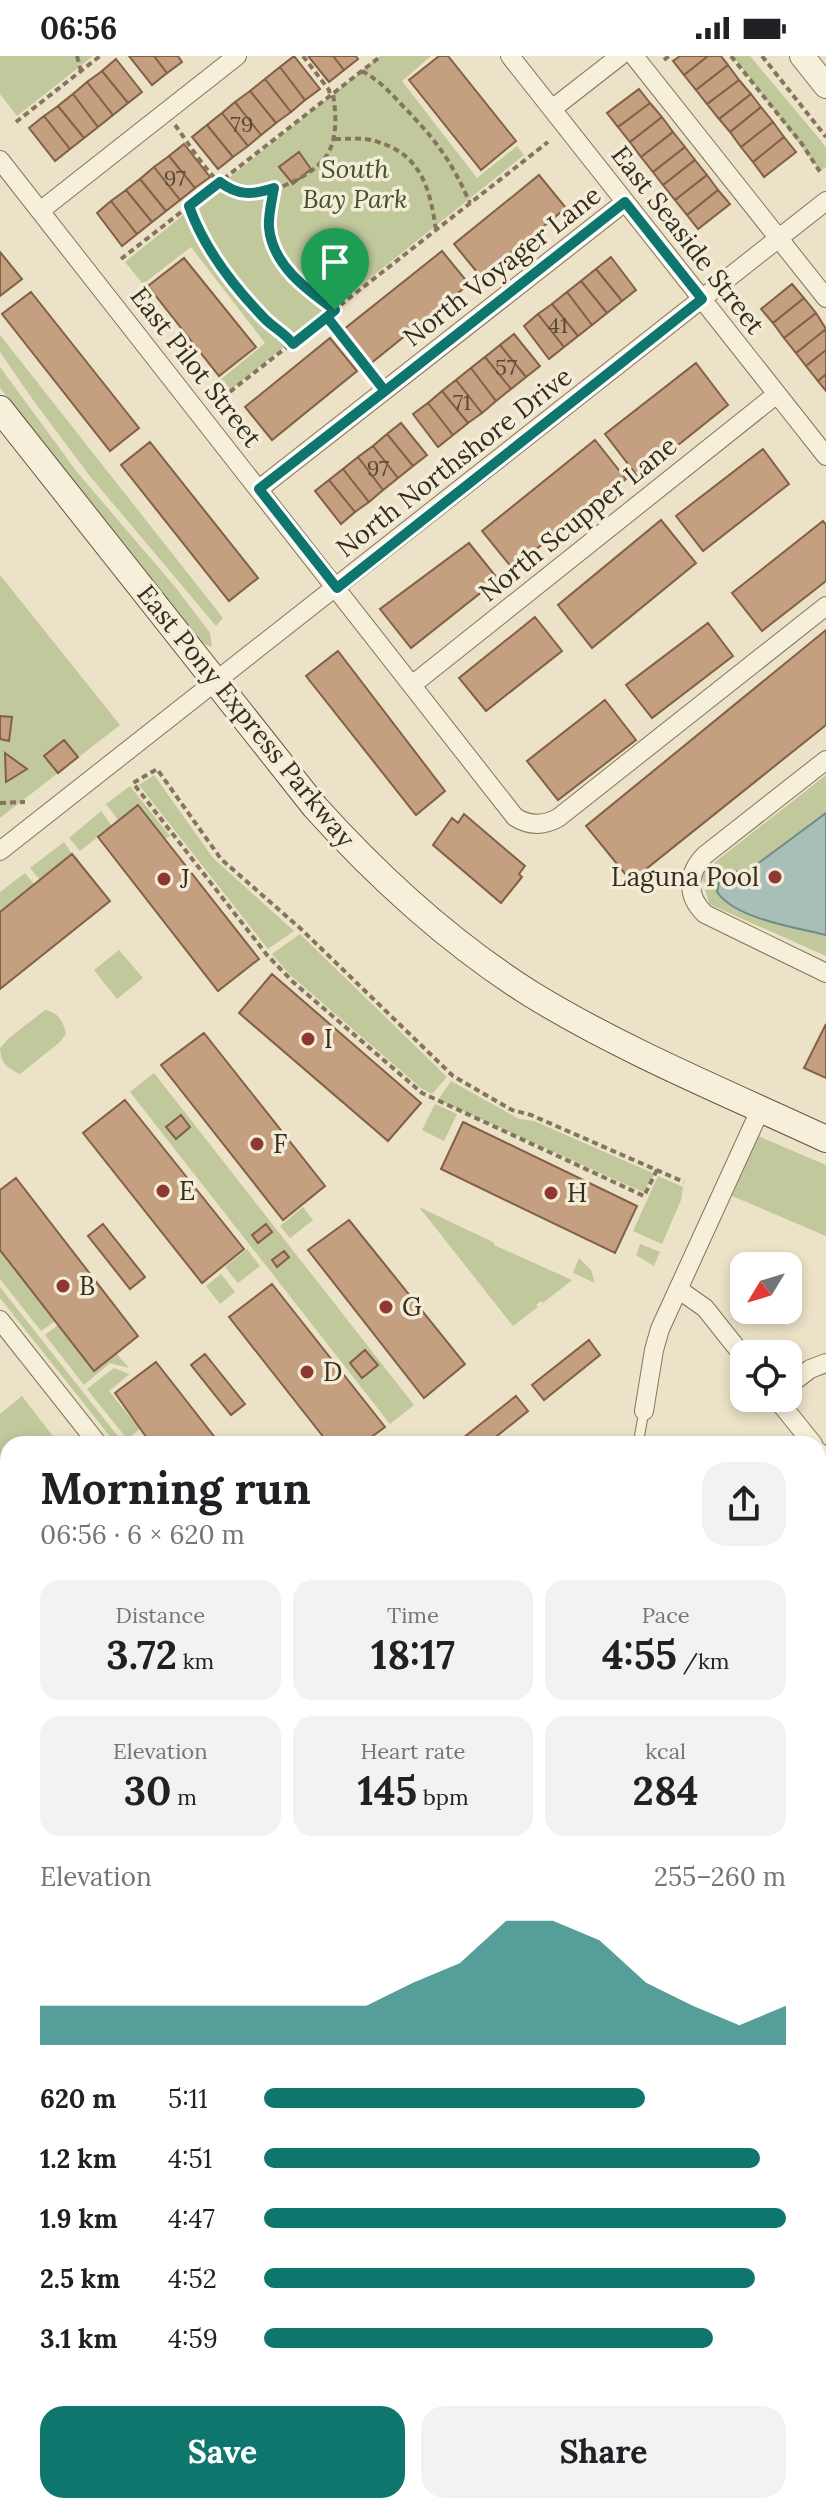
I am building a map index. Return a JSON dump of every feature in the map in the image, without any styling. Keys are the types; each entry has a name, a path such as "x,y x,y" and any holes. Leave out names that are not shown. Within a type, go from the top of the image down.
{"main road":[{"name":"East Pony Express Parkway","path":"0,409 336,831 392,886 457,942 529,993 567,1015 826,1139"}],"street":[{"path":"40,211 237,56"},
{"name":"East Seaside Street","path":"510,56 826,456"},
{"path":"552,109 620,56"},
{"path":"634,56 826,298"},
{"path":"802,56 826,86"},
{"name":"East Pilot Street","path":"0,160 515,817 534,824 558,818 826,606"},
{"name":"North Northshore Drive","path":"0,851 826,201"},
{"name":"North Voyager Lane","path":"259,489 625,202"},
{"name":"North Scupper Lane","path":"412,685 777,394"},
{"path":"826,760 705,855 693,871 691,890 698,908 713,919 826,973"},
{"path":"644,1411 654,1350 678,1289 761,1108"},
{"path":"678,1289 705,1308 730,1340"},
{"path":"0,1320 92,1436"},
{"path":"802,1375 826,1363"},
{"path":"787,1412 807,1436"}],"lane":[{"path":"639,1436 644,1411"}],"path":[{"path":"77,56 81,71"},
{"path":"16,122 100,56"},
{"path":"165,113 220,182 230,190 247,195 289,183 314,169 326,156 334,138 336,113 331,95 303,56"},
{"path":"121,259 381,56"},
{"path":"731,56 802,144 822,175"},
{"path":"762,56 826,137"},
{"path":"362,71 379,82 436,140 470,203"},
{"path":"334,138 376,140 416,164 433,208 436,230"},
{"path":"222,398 548,142"},
{"path":"274,188 269,226 274,250 304,288 335,310"},
{"path":"189,206 206,245 236,287 293,344"},
{"path":"327,317 385,391"},
{"path":"657,1170 644,1196 422,1093 276,964 133,783 157,769 221,859 301,929 453,1076 512,1110 531,1115 657,1170 684,1182"},
{"path":"0,803 25,802"}],"green space":[{"path":"0,56 93,56 17,116 0,94"},
{"name":"South Bay Park","path":"380,56 431,56 402,81 477,178 517,146 524,155 229,391 220,380 265,343 191,247 143,284 125,262"},
{"path":"733,56 750,56 822,142 826,148 826,167 820,171"},
{"path":"0,335 223,618 216,626 89,475 33,400 0,352"},
{"path":"0,367 77,472 176,588 210,633 212,647 200,642 0,388"},
{"path":"0,575 120,725 0,818"},
{"path":"154,775 213,858 294,931 268,949 139,785"},
{"path":"826,775 826,956 709,904 701,873"},
{"path":"130,786 170,836 165,839 139,805 118,820 106,804"},
{"path":"101,811 112,826 80,851 69,838"},
{"path":"64,842 72,854 40,880 30,868"},
{"path":"25,873 34,884 0,912 0,892"},
{"path":"300,934 447,1077 432,1094 421,1088 289,974 272,954"},
{"path":"119,950 143,978 117,999 94,970"},
{"path":"45,1010 60,1018 66,1034 20,1074 5,1064 0,1048"},
{"path":"154,1073 414,1405 390,1424 130,1092"},
{"path":"451,1081 519,1119 534,1121 655,1174 643,1192 438,1100"},
{"path":"435,1104 457,1114 444,1141 422,1130"},
{"path":"758,1136 826,1165 826,1236 732,1196"},
{"path":"658,1176 683,1187 681,1200 662,1244 633,1231"},
{"path":"303,1207 313,1220 290,1238 280,1226"},
{"path":"419,1207 572,1280 543,1303 541,1301 536,1305 538,1307 513,1326"},
{"path":"640,1244 660,1252 654,1266 636,1255"},
{"path":"247,1249 260,1266 238,1283 225,1267"},
{"path":"0,1250 55,1321 41,1331 0,1279"},
{"path":"579,1258 591,1270 595,1283 573,1273"},
{"path":"221,1274 235,1292 220,1304 206,1286"},
{"path":"0,1287 118,1436 110,1436 0,1298"},
{"path":"58,1325 116,1353 129,1368 110,1363 84,1385 45,1335"},
{"path":"114,1368 129,1374 132,1372 109,1391 140,1429 131,1436 125,1436 87,1389"},
{"path":"22,1396 53,1436 0,1436 0,1414"}],"water":[{"name":"Laguna Pool","path":"826,813 826,935 751,915 726,901 717,892 719,882 731,872 748,871"}],"building":[{"path":"129,56 154,56 167,73 152,85"},
{"path":"154,56 178,56 182,62 167,73"},
{"path":"294,56 320,89 305,100 280,67"},
{"path":"308,56 333,56 344,70 329,82"},
{"path":"333,56 356,56 358,59 344,70"},
{"path":"439,56 448,56 516,141 481,170 409,80"},
{"path":"680,56 708,56 684,75 673,61"},
{"path":"708,56 721,56 728,65 696,90 684,75"},
{"path":"116,59 142,92 128,103 102,71"},
{"path":"728,65 739,80 707,104 696,90"},
{"path":"280,67 305,100 291,112 265,79"},
{"path":"102,71 128,103 113,115 87,82"},
{"path":"265,79 291,112 276,123 250,91"},
{"path":"739,80 751,94 719,119 707,104"},
{"path":"87,82 113,115 98,127 73,94"},
{"path":"639,89 650,103 618,127 607,113"},
{"path":"250,91 276,123 261,135 235,102"},
{"path":"73,94 98,127 84,138 58,106"},
{"path":"751,94 761,107 730,132 719,119"},
{"path":"235,102 261,135 248,146 222,113"},
{"path":"650,103 662,117 630,142 618,127"},
{"path":"58,106 84,138 70,149 44,116"},
{"path":"761,107 773,122 741,147 730,132"},
{"path":"222,113 248,146 233,157 207,125"},
{"path":"44,116 70,149 55,161 29,128"},
{"path":"662,117 673,132 641,157 630,142"},
{"path":"773,122 784,137 753,162 741,147"},
{"path":"207,125 233,157 218,169 192,137"},
{"path":"673,132 685,147 653,172 641,157"},
{"path":"784,137 796,152 764,177 753,162"},
{"path":"184,144 210,177 195,188 169,156"},
{"path":"685,147 695,160 663,185 653,172"},
{"path":"299,152 311,169 293,184 279,167"},
{"path":"169,156 195,188 180,200 154,167"},
{"path":"695,160 707,175 675,200 663,185"},
{"path":"154,167 180,200 166,211 140,179"},
{"path":"539,175 566,208 481,277 454,244"},
{"path":"707,175 718,190 687,215 675,200"},
{"path":"140,179 166,211 152,222 126,190"},
{"path":"126,190 152,222 137,234 111,201"},
{"path":"718,190 730,204 698,229 687,215"},
{"path":"111,201 137,234 122,246 97,213"},
{"path":"442,251 469,284 370,364 343,330"},
{"path":"0,252 22,279 0,296"},
{"path":"611,257 636,290 622,301 596,269"},
{"path":"184,258 256,347 219,376 148,286"},
{"path":"596,269 622,301 607,313 581,281"},
{"path":"581,281 607,313 592,325 567,292"},
{"path":"792,284 804,298 773,323 761,309"},
{"path":"31,292 139,428 110,451 2,314"},
{"path":"567,292 592,325 578,336 552,304"},
{"path":"804,298 816,313 784,338 773,323"},
{"path":"552,304 578,336 564,347 538,314"},
{"path":"816,313 826,329 796,353 784,338"},
{"path":"538,314 564,347 549,359 524,326"},
{"path":"826,329 826,350 806,366 796,353"},
{"path":"514,334 540,366 526,377 500,345"},
{"path":"330,338 357,371 272,440 245,407"},
{"path":"500,345 526,377 511,389 485,357"},
{"path":"826,350 826,374 818,381 806,366"},
{"path":"485,357 511,389 496,401 471,368"},
{"path":"696,363 728,405 638,477 605,434"},
{"path":"471,368 496,401 482,413 456,380"},
{"path":"826,374 826,391 818,381"},
{"path":"456,380 482,413 468,423 442,391"},
{"path":"442,391 468,423 453,435 428,403"},
{"path":"428,403 453,435 438,447 413,414"},
{"path":"401,423 427,455 413,466 387,434"},
{"path":"387,434 413,466 398,478 373,446"},
{"path":"595,440 626,479 512,568 482,531"},
{"path":"150,442 258,578 229,601 121,465"},
{"path":"373,446 398,478 383,490 358,457"},
{"path":"763,449 789,484 703,551 676,516"},
{"path":"358,457 383,490 369,502 343,469"},
{"path":"343,469 369,502 355,512 329,480"},
{"path":"329,480 355,512 341,524 315,491"},
{"path":"661,520 696,563 592,648 558,605"},
{"path":"823,521 826,525 826,581 762,631 732,593"},
{"path":"469,543 498,579 411,648 380,609"},
{"path":"535,617 562,651 486,711 459,678"},
{"path":"708,623 733,656 652,718 626,685"},
{"path":"826,630 826,725 631,881 586,826"},
{"path":"338,651 445,791 416,815 306,676"},
{"path":"605,700 636,740 558,800 527,761"},
{"path":"0,716 12,717 9,741 0,739"},
{"path":"64,740 78,757 58,773 44,756"},
{"path":"5,753 27,769 6,782"},
{"name":"J","path":"138,805 259,959 218,991 98,837"},
{"path":"464,814 525,866 519,874 522,877 501,903 433,845 452,818 458,823"},
{"path":"72,854 110,901 0,989 0,912"},
{"name":"I","path":"272,974 421,1103 388,1141 239,1013"},
{"path":"826,1024 826,1078 804,1068"},
{"name":"F","path":"204,1033 325,1186 283,1220 161,1065"},
{"name":"E","path":"125,1100 244,1249 202,1283 83,1133"},
{"path":"181,1115 190,1127 176,1139 166,1127"},
{"name":"H","path":"463,1122 637,1206 615,1253 441,1169"},
{"name":"B","path":"16,1178 138,1336 94,1371 0,1250 0,1190"},
{"name":"G","path":"349,1220 465,1364 424,1398 308,1250"},
{"path":"103,1224 145,1277 130,1289 88,1236"},
{"path":"266,1224 272,1232 258,1243 252,1235"},
{"path":"284,1251 289,1257 277,1267 272,1260"},
{"name":"D","path":"272,1284 385,1427 373,1436 323,1436 229,1317"},
{"path":"589,1340 600,1355 544,1400 532,1385"},
{"path":"365,1350 378,1365 362,1378 350,1363"},
{"path":"205,1354 245,1404 231,1415 191,1365"},
{"path":"156,1362 214,1436 146,1436 115,1393"},
{"path":"516,1396 528,1411 497,1436 466,1436"}],"place":[{"name":"Laguna Pool","path":"775,877"},
{"name":"J","path":"164,879"},
{"name":"I","path":"308,1039"},
{"name":"F","path":"257,1144"},
{"name":"E","path":"163,1191"},
{"name":"H","path":"551,1193"},
{"name":"B","path":"63,1286"},
{"name":"G","path":"386,1307"},
{"name":"D","path":"307,1372"}],"route":[{"path":"335,310 304,288 274,250 269,226 274,188 247,195 230,190 220,182 189,206 206,245 236,287 269,322 293,344 327,317 385,391 259,489 337,588 702,299 625,202 385,391 327,317 335,310"}]}
